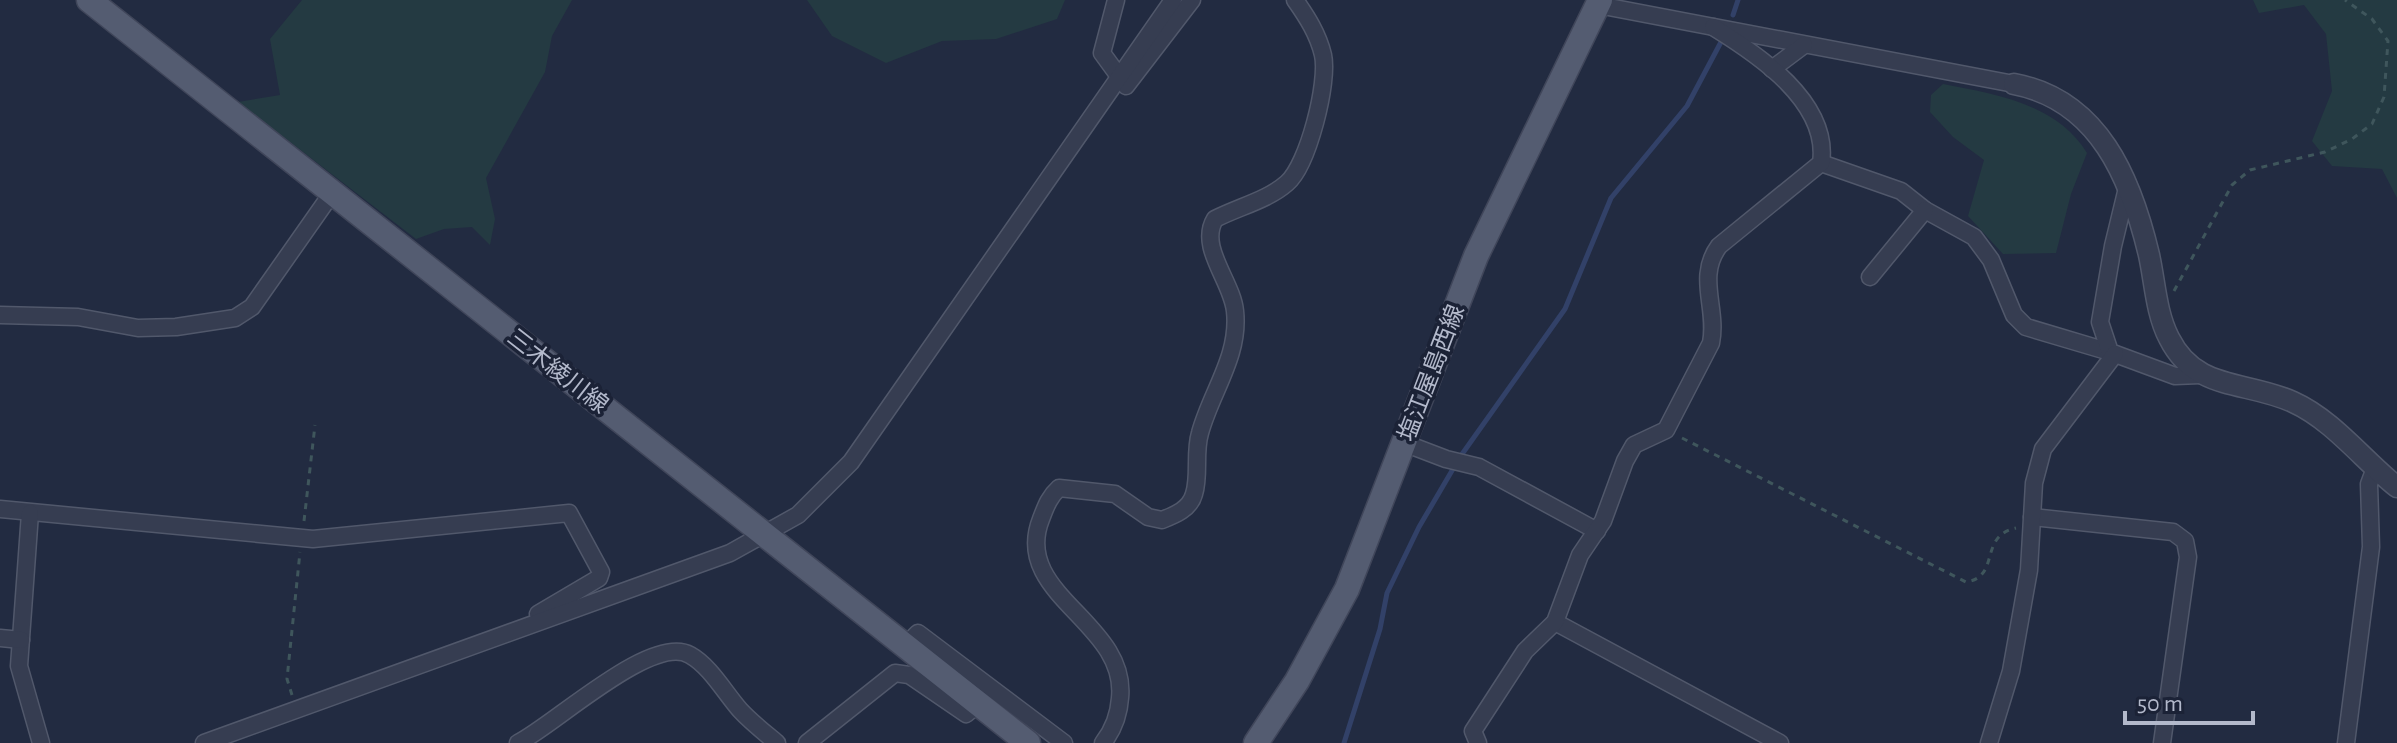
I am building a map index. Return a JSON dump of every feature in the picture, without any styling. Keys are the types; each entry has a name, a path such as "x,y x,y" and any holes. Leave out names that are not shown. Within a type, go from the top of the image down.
{"main road":[{"name":"三木綾川線","path":"89,0 1028,743"},
{"name":"塩江屋島西線","path":"1256,743 1297,681 1347,589 1476,256 1593,2"}],"street":[{"path":"1116,0 1102,53 1126,86 1192,0"},
{"path":"204,743 730,553 798,515 851,462 1173,0"},
{"path":"1103,743 1119,713 1119,669 1108,645 1044,575 1034,548 1036,531 1050,495 1059,488 1115,494 1148,517 1162,520 1189,505 1195,493 1196,448 1231,357 1235,332 1231,289 1212,249 1210,227 1215,219 1289,182 1299,169 1321,89 1324,59 1319,39 1295,0"},
{"path":"1593,2 2014,84 2056,98 2097,131 2117,159 2128,184 2148,254 2160,315 2178,353 2200,375"},
{"path":"1478,743 1473,731 1525,651 1555,622 1575,567 1597,531 1634,445 1666,430 1711,343 1714,329 1706,276 1709,260 1719,246 1821,163 1823,149 1806,106 1772,69 1713,27"},
{"path":"1772,69 1804,45"},
{"path":"1821,163 1901,191 1925,210 1974,237 1991,260 2014,315 2026,327 2113,353 2175,376 2200,375 2297,403 2397,487"},
{"path":"2113,353 2100,322 2128,184"},
{"path":"0,315 78,317 138,328 235,318 252,307 332,193"},
{"path":"1870,277 1925,210"},
{"path":"1990,742 2011,671 2029,570 2034,483 2043,449 2113,353"},
{"path":"1404,443 1446,459 1479,467 1597,531"},
{"path":"2346,743 2371,547 2369,484 2375,468"},
{"path":"0,509 302,538 569,513 601,572 599,578 536,615 538,622"},
{"path":"30,513 19,666 41,743"},
{"path":"2031,525 2173,532 2185,541 2188,557 2162,743"},
{"path":"1555,622 1780,743"},
{"path":"905,646 918,633 1064,743"},
{"path":"0,638 21,640"},
{"path":"518,743 608,680 643,660 680,652 690,654 704,667 742,712 777,743"},
{"path":"807,743 895,673 909,675 966,714 978,704"}],"path":[{"path":"2160,315 2232,185 2250,170 2325,152 2372,124 2384,97 2388,41 2372,19 2345,0"},
{"path":"297,711 287,679 315,425"},
{"path":"1666,430 1966,582 1977,580 1986,570 1992,543 2000,534 2031,525"}],"shaded area":[{"path":"302,0 572,0 552,36 545,72 486,178 495,219 490,245 472,227 444,229 416,239 238,102 280,95 270,39"},
{"path":"807,0 1065,0 1057,19 996,39 942,41 886,63 832,36"},
{"path":"2253,0 2397,0 2397,198 2382,169 2332,166 2312,141 2332,91 2326,34 2304,5 2259,13"},
{"path":"1943,84 2004,97 2042,112 2074,136 2087,153 2071,194 2056,253 2003,254 1968,216 1984,160 1953,137 1930,112 1931,95"}],"waterway":[{"path":"1733,15 1738,0"},
{"path":"1344,743 1380,629 1387,593 1419,527 1460,457 1565,309 1611,198 1687,106 1721,42"}]}
